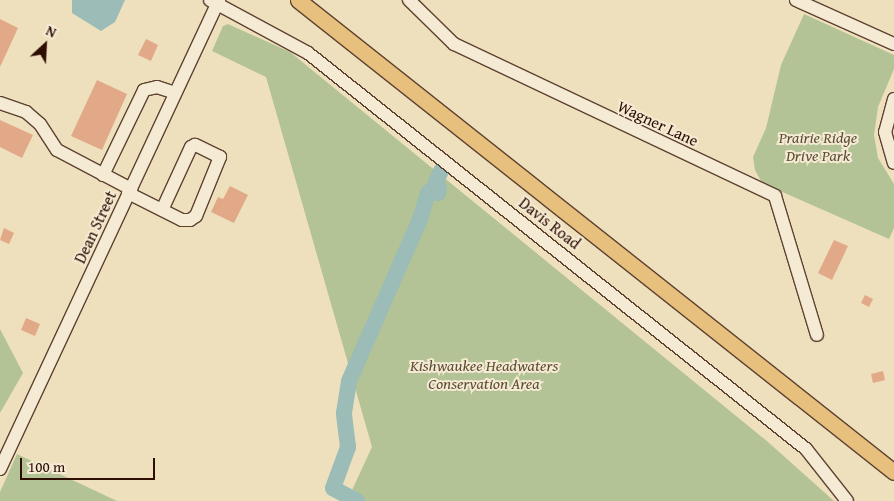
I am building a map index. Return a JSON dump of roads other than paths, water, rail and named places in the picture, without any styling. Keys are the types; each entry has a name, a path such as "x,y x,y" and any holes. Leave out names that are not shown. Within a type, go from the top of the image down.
{"main road":[{"path":"298,0 894,472"}],"street":[{"name":"Wagner Lane","path":"408,0 454,44 775,196 817,335"},
{"path":"796,0 894,44"},
{"name":"Dean Street","path":"0,469 130,191 215,1"},
{"name":"Davis Road","path":"215,1 308,53 806,449 847,501"},
{"path":"103,174 144,90 157,87 175,93"},
{"path":"894,99 885,132 894,163"},
{"path":"0,102 26,112 40,124 57,150 103,174 162,210 182,220 190,220 196,216 220,157 195,145 191,147 162,210"}],"water":[{"path":"72,0 125,0 115,22 101,31 72,13"}],"waterway":[{"path":"357,501 333,488 348,447 344,413 349,381 420,219 428,193 432,190 438,193 439,189 436,182 441,171"}],"park label":[{"name":"Prairie Ridge Drive Park","path":"818,146"},
{"name":"Kishwaukee Headwaters Conservation Area","path":"484,374"}]}
